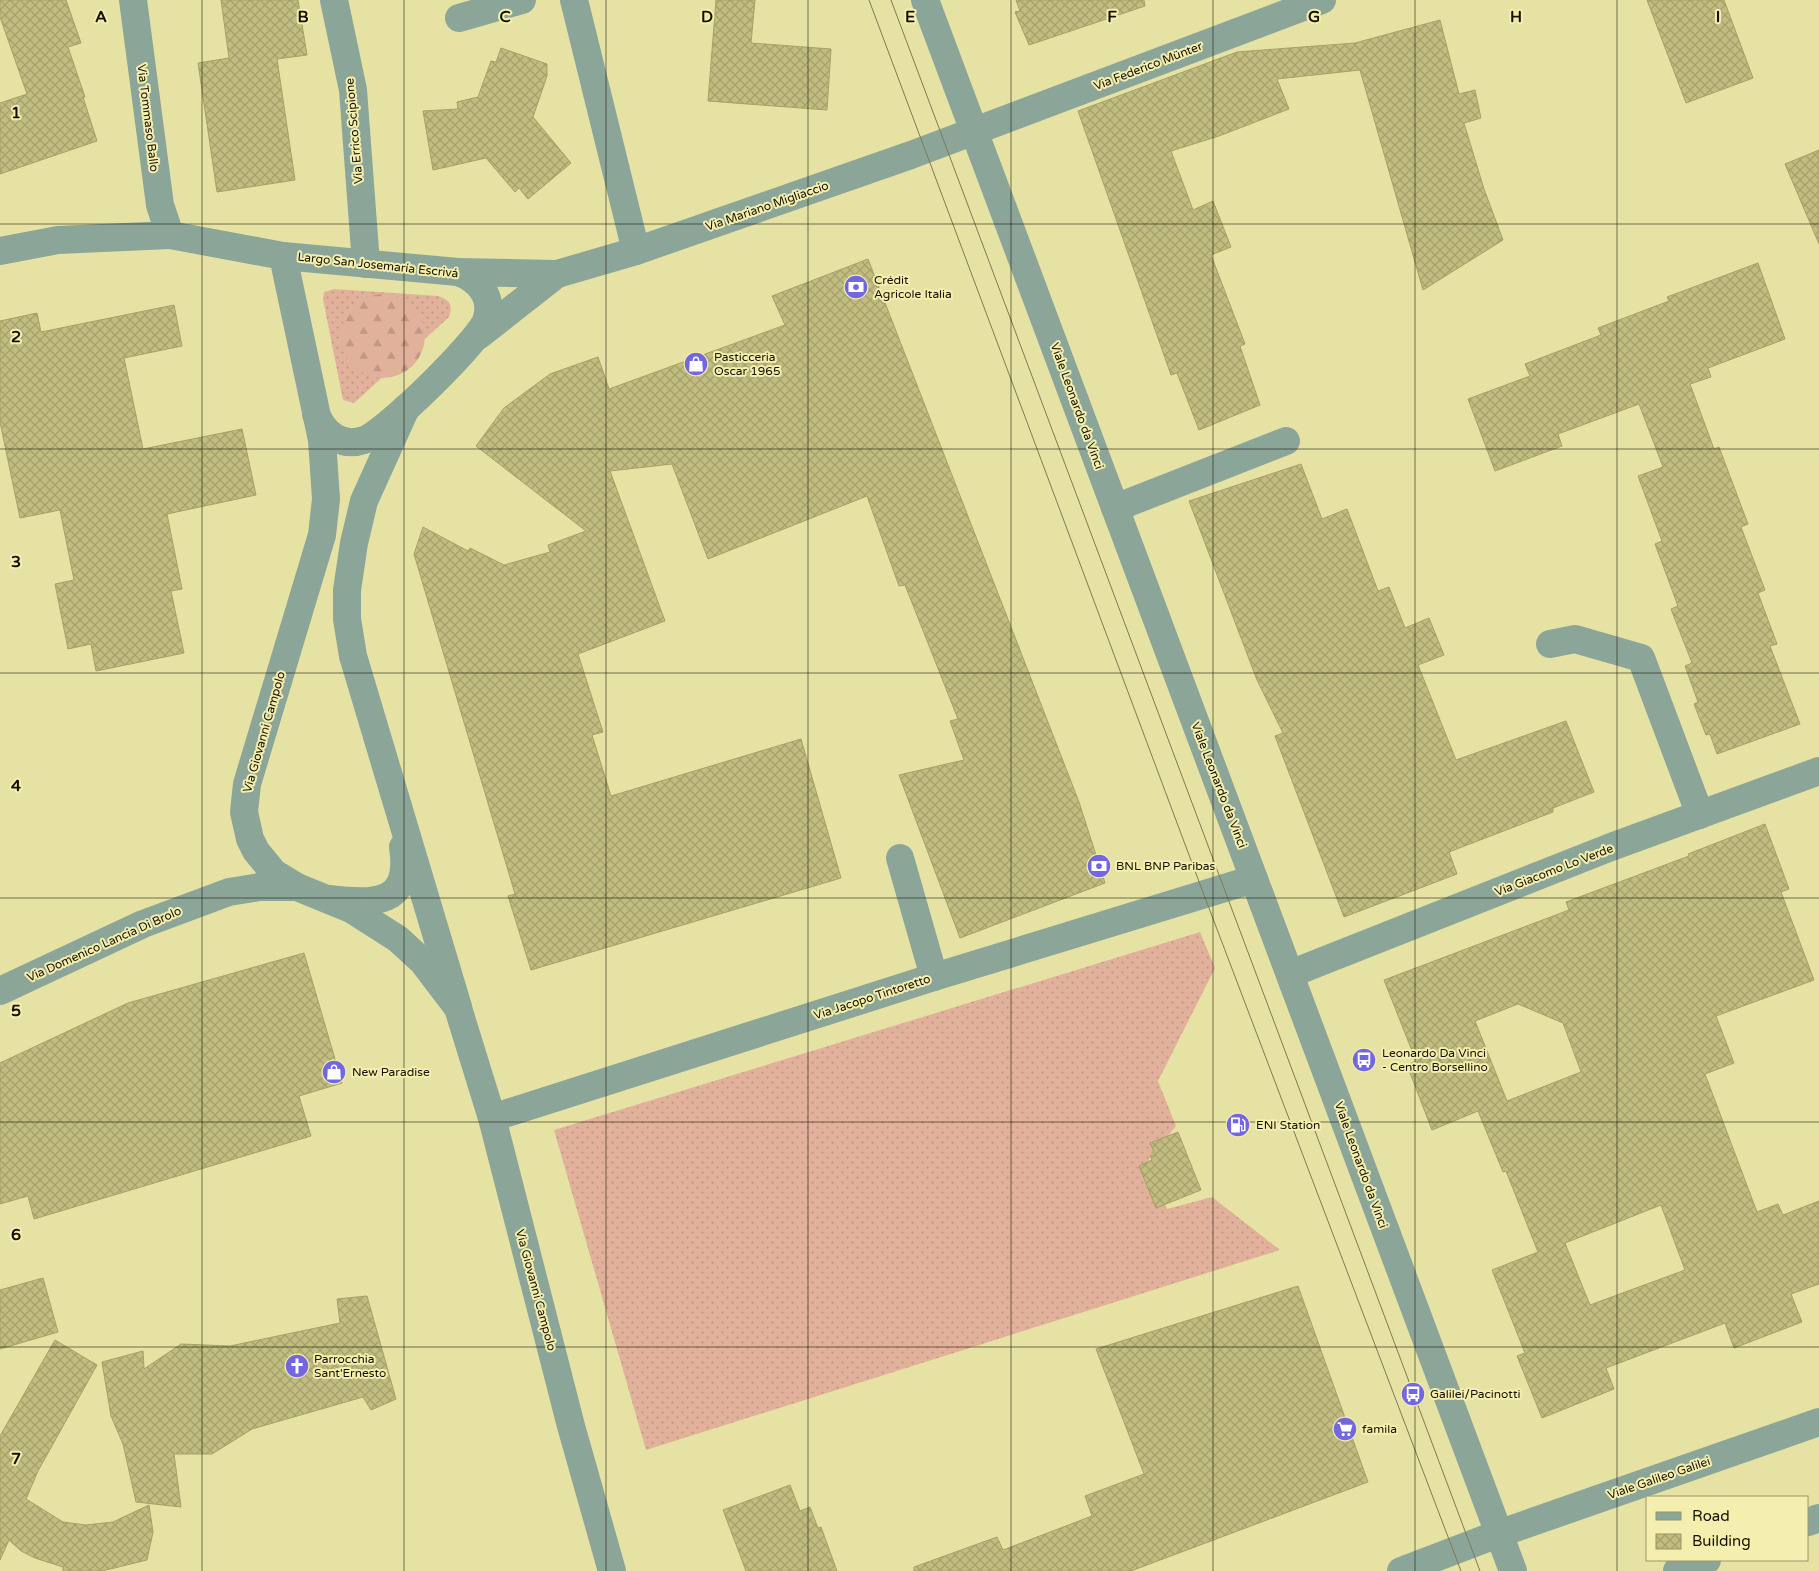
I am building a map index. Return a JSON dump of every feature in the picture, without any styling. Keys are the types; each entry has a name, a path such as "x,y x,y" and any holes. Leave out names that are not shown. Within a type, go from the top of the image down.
{"street":[{"name":"Via Tommaso Ballo","path":"133,0 160,205 170,235"},
{"name":"Via Errico Scipione","path":"334,0 353,90 366,264"},
{"path":"459,18 522,0"},
{"path":"574,0 636,251"},
{"name":"Viale Leonardo da Vinci","path":"926,0 1513,1571"},
{"name":"Via Federico Münter","path":"974,132 1322,0"},
{"name":"Via Mariano Migliaccio","path":"558,274 636,251 974,132"},
{"path":"0,252 58,240 170,235 283,256"},
{"name":"Largo San Josemaría Escrivá","path":"316,414 321,425 329,434 339,440 363,441 374,435 406,408 476,338 487,318 486,295 479,284 470,276 458,272 283,256 316,414 325,472 326,499 322,535"},
{"path":"458,272 558,274"},
{"path":"476,338 558,274"},
{"name":"Via Giovanni Campolo","path":"406,408 364,501 354,543 347,590 347,619 353,656 492,1118 571,1426 612,1571"},
{"path":"1115,508 1286,441"},
{"name":"Via Giovanni Campolo","path":"322,535 245,798 246,825 256,851 274,872 297,888 351,909 398,939 423,962 458,1008"},
{"path":"1550,644 1575,639 1641,658 1700,816"},
{"name":"Via Giacomo Lo Verde","path":"1290,974 1602,851 1819,771"},
{"path":"329,899 375,902 387,897 397,888 403,877 406,864 397,804"},
{"path":"900,858 934,977"},
{"name":"Via Jacopo Tintoretto","path":"492,1118 934,977 1254,879"},
{"name":"Via Domenico Lancia Di Brolo","path":"0,991 143,924 230,892 260,887 297,888"},
{"name":"Viale Galileo Galilei","path":"1401,1571 1498,1534 1819,1422"},
{"path":"1677,1571 1704,1561"}],"green space":[{"path":"334,289 438,296 448,301 450,313 449,317 354,403 343,400 323,299 324,292"},
{"path":"383,294 399,297 413,306 422,320 425,336 422,352 413,366 399,375 383,378 367,375 353,366 344,352 341,336 344,320 353,306 367,297"},
{"path":"1200,932 1215,968 1158,1081 1176,1126 1149,1159 1167,1209 1212,1197 1280,1250 646,1450 554,1130"}],"building":[{"path":"0,0 66,0 81,43 68,47 85,97 83,97 97,141 0,174 0,103 27,94 0,17"},
{"path":"221,0 298,0 307,55 277,59 295,180 217,192 198,63 229,58"},
{"path":"716,0 755,0 751,43 831,49 827,110 708,101"},
{"path":"1016,0 1144,0 1145,6 1029,45 1015,12 1020,11"},
{"path":"1647,0 1724,0 1753,78 1686,103"},
{"path":"1440,20 1459,94 1475,90 1481,118 1464,123 1484,189 1503,240 1423,290 1360,70 1277,79 1289,109 1219,136 1171,151 1193,210 1213,201 1231,247 1211,255 1245,344 1240,346 1260,405 1199,430 1177,373 1171,375 1078,111 1237,52 1355,43"},
{"path":"501,48 547,64 547,76 533,117 571,163 528,199 519,188 515,192 486,158 433,170 423,111 458,109 457,102 478,97 491,61 496,62"},
{"path":"1819,150 1819,244 1785,164"},
{"path":"868,259 1079,802 1105,883 960,938 899,775 964,760 950,721 958,719 905,585 899,586 867,496 708,559 672,464 610,471 665,621 578,654 603,732 592,735 611,796 801,739 841,878 531,970 508,896 515,894 414,554 423,527 468,551 470,548 504,565 550,552 548,545 586,531 476,446 504,408 550,374 598,357 609,389 785,325 772,296"},
{"path":"1758,263 1785,339 1708,368 1711,377 1690,384 1714,449 1719,447 1748,524 1741,527 1765,590 1758,593 1777,644 1770,646 1800,724 1717,754 1710,734 1706,735 1694,704 1698,702 1685,666 1692,663 1671,609 1678,606 1655,544 1662,541 1638,476 1663,467 1639,404 1558,434 1562,446 1495,471 1468,399 1530,376 1525,364 1601,335 1598,328 1669,301 1667,297"},
{"path":"174,305 182,346 124,358 143,449 242,429 256,495 167,514 182,589 171,591 184,653 96,671 91,644 68,649 55,584 74,580 60,510 20,518 0,422 0,321 37,313 41,332"},
{"path":"1301,464 1322,519 1347,509 1378,591 1389,587 1405,628 1429,618 1444,655 1418,665 1456,760 1566,721 1594,792 1553,808 1553,812 1449,852 1457,874 1344,917 1275,736 1283,733 1257,680 1189,501"},
{"path":"1765,824 1789,889 1781,892 1814,980 1716,1016 1734,1063 1705,1074 1757,1212 1778,1204 1783,1215 1819,1201 1819,1284 1791,1294 1802,1322 1734,1348 1725,1323 1606,1368 1614,1389 1542,1418 1517,1356 1525,1353 1492,1270 1538,1252 1506,1171 1503,1172 1478,1111 1432,1130 1407,1065 1416,1061 1384,980 1569,910 1566,902 1689,856 1688,854","holes":["1518,1004 1563,1023 1581,1072 1507,1101 1475,1021","1661,1205 1685,1270 1590,1305 1565,1243"]},
{"path":"304,953 342,1083 299,1096 311,1136 34,1219 28,1196 0,1204 0,1063 128,1003"},
{"path":"1178,1132 1201,1190 1156,1208 1139,1166 1152,1160 1150,1156 1155,1154 1150,1143"},
{"path":"43,1278 58,1332 0,1349 0,1290"},
{"path":"1298,1286 1368,1482 1131,1571 914,1571 914,1567 997,1537 1003,1550 1092,1516 1085,1496 1144,1474 1096,1349"},
{"path":"367,1296 396,1399 371,1410 363,1397 252,1429 212,1454 174,1454 181,1507 136,1502 123,1444 111,1416 102,1362 143,1351 144,1369 181,1344 230,1346 340,1323 337,1299"},
{"path":"55,1340 97,1365 38,1471 26,1499 63,1522 86,1525 113,1522 149,1505 153,1532 147,1560 102,1571 63,1571 63,1567 35,1558 21,1551 9,1540 0,1560 0,1436"},
{"path":"790,1485 800,1511 810,1507 818,1528 821,1527 837,1571 746,1571 723,1510"}],"tram line":[{"path":"869,0 1204,895 1461,1571"},
{"path":"891,0 1480,1571"}],"place":[{"name":"Crédit Agricole Italia","path":"856,287"},
{"name":"Pasticceria Oscar 1965","path":"696,364"},
{"name":"BNL BNP Paribas","path":"1099,866"},
{"name":"Leonardo Da Vinci - Centro Borsellino","path":"1364,1060"},
{"name":"New Paradise","path":"334,1072"},
{"name":"ENI Station","path":"1238,1125"},
{"name":"Parrocchia Sant'Ernesto","path":"297,1366"},
{"name":"Galilei/Pacinotti","path":"1413,1394"},
{"name":"famila","path":"1345,1429"}]}
